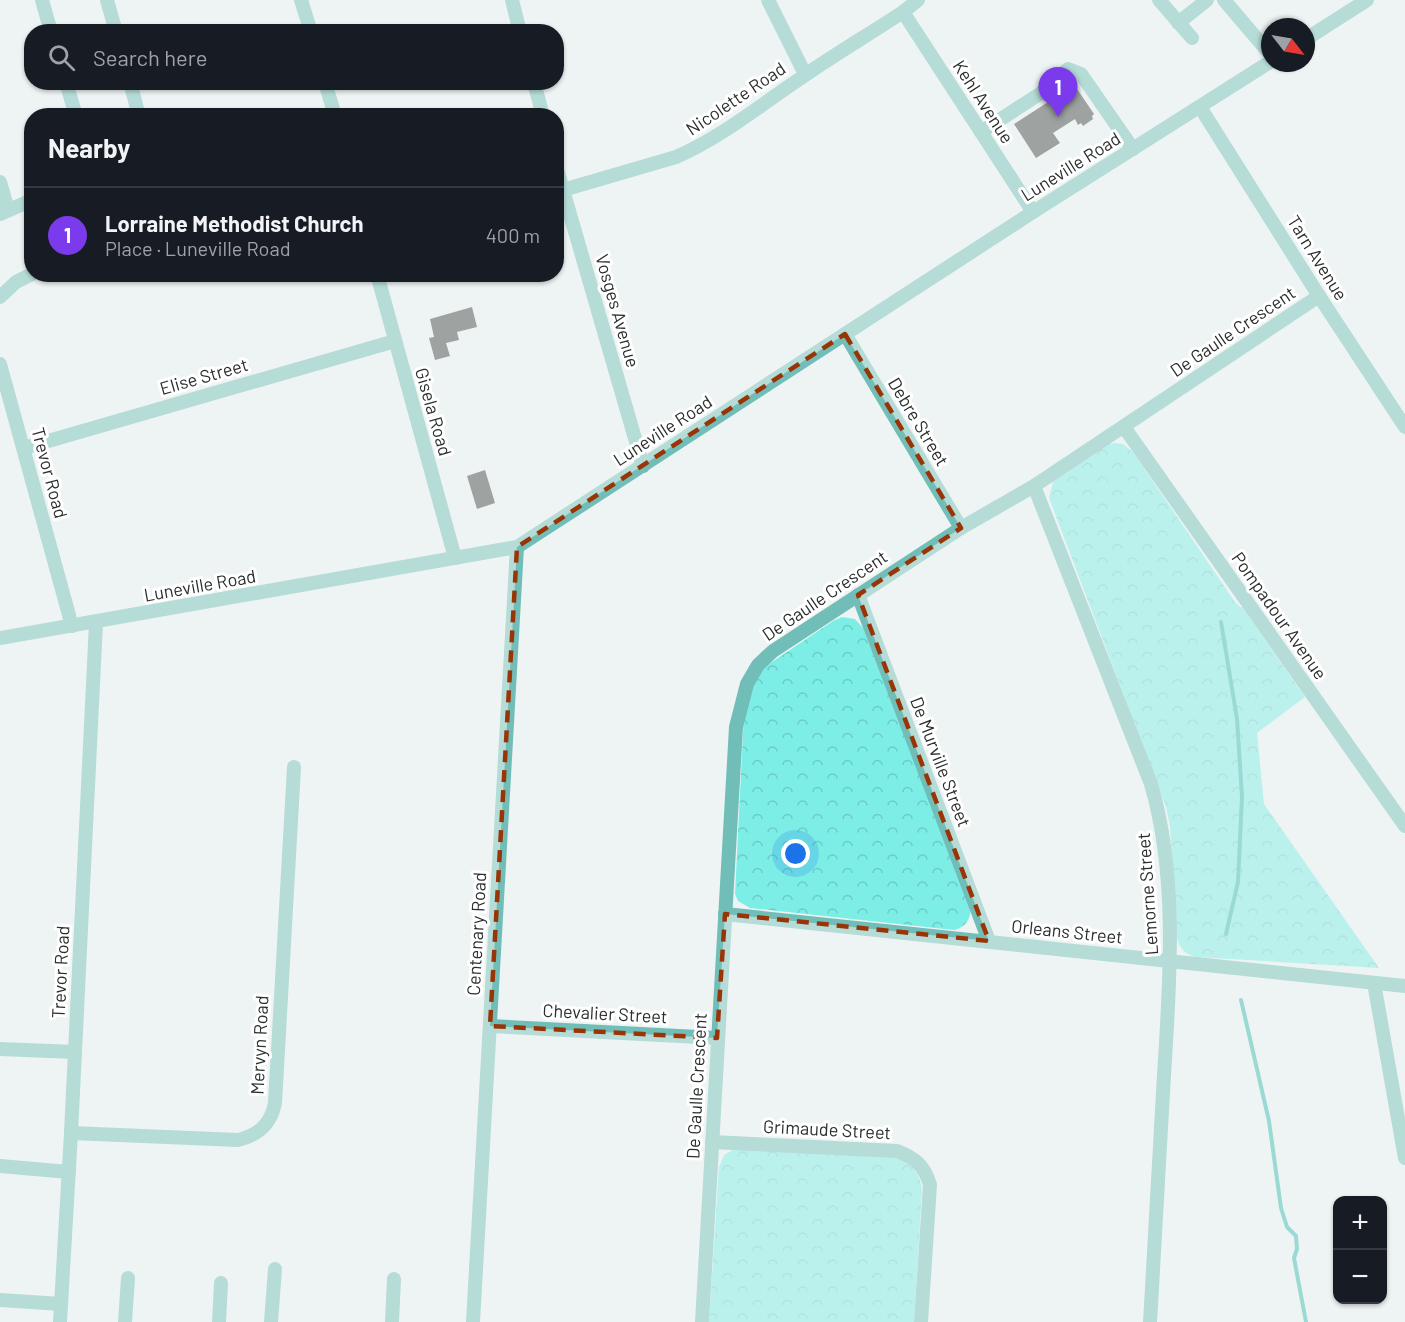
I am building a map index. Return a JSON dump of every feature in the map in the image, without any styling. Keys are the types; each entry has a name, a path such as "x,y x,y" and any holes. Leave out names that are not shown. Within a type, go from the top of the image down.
{"street":[{"path":"42,0 49,24"},
{"path":"107,0 114,24"},
{"path":"302,0 308,24"},
{"path":"512,0 518,24"},
{"path":"768,0 805,75"},
{"name":"Nicolette Road","path":"564,190 692,151 918,0"},
{"path":"1159,0 1192,38"},
{"path":"1178,23 1207,0"},
{"path":"1315,33 1367,0"},
{"path":"1228,1 1261,43"},
{"name":"Kehl Avenue","path":"903,12 1033,212"},
{"name":"Luneville Road","path":"0,638 96,623 517,547 1033,212 1261,68"},
{"path":"981,132 1041,93 1068,69 1081,74 1133,149"},
{"path":"68,90 74,108"},
{"path":"132,90 137,108"},
{"path":"327,90 333,108"},
{"path":"536,90 541,108"},
{"name":"Tarn Avenue","path":"1200,107 1405,427"},
{"path":"0,183 4,212 24,203"},
{"name":"Vosges Avenue","path":"564,204 643,466"},
{"path":"0,297 16,282 24,278"},
{"name":"Gisela Road","path":"379,282 455,558"},
{"name":"De Gaulle Crescent","path":"702,1322 736,727 747,684 758,665 773,651 858,595 961,528 1034,486 1319,296"},
{"name":"Debre Street","path":"844,334 961,528"},
{"name":"Elise Street","path":"24,448 395,341"},
{"name":"Trevor Road","path":"0,364 72,626"},
{"name":"Pompadour Avenue","path":"1124,427 1405,826"},
{"name":"Lemorne Street","path":"1034,486 1151,784 1160,815 1165,850 1171,962 1150,1322"},
{"name":"Centenary Road","path":"473,1322 517,547"},
{"name":"De Murville Street","path":"858,595 988,941"},
{"name":"Trevor Road","path":"60,1322 72,1133 96,623"},
{"name":"Mervyn Road","path":"72,1133 238,1140 250,1137 267,1124 273,1114 274,1103 294,767"},
{"name":"Orleans Street","path":"725,914 1405,986"},
{"path":"1374,983 1405,1158"},
{"name":"Chevalier Street","path":"490,1026 717,1038"},
{"path":"0,1049 75,1052"},
{"name":"Grimaude Street","path":"712,1142 897,1151 910,1156 920,1164 927,1173 930,1185 921,1322"},
{"path":"0,1166 69,1172"},
{"path":"271,1322 275,1269"},
{"path":"125,1322 128,1278"},
{"path":"393,1322 394,1279"},
{"path":"219,1322 221,1283"},
{"path":"0,1300 61,1304"}],"highlighted area":[{"path":"845,334 961,528 858,595 989,941 725,914 717,1038 490,1026 517,547"}],"green space":[{"path":"1107,444 1123,444 1133,452 1235,602 1242,607 1305,697 1257,733 1264,804 1379,968 1196,957 1184,951 1180,945 1176,932 1170,826 1166,807 1049,498 1053,482 1057,477"},
{"path":"842,617 855,619 863,628 970,906 969,918 958,929 750,908 738,901 735,894 745,702 766,666"},
{"path":"736,1148 894,1157 914,1169 922,1190 914,1322 709,1322 719,1167 724,1155"}],"building":[{"path":"1071,80 1094,114 1093,119 1083,126 1081,123 1078,125 1075,119 1053,133 1060,143 1036,158 1014,124 1059,95 1057,91"},
{"path":"472,307 477,327 457,332 459,340 446,343 450,356 435,360 429,338 434,337 430,319"},
{"path":"485,470 495,503 477,509 467,476"}],"waterway":[{"path":"1221,622 1237,719 1242,797 1238,882 1226,934"},
{"path":"1241,1000 1269,1121 1281,1208 1287,1227 1296,1236 1297,1249 1294,1258 1306,1322"}],"place":[{"name":"Lorraine Methodist Church","path":"1058,117"}]}
